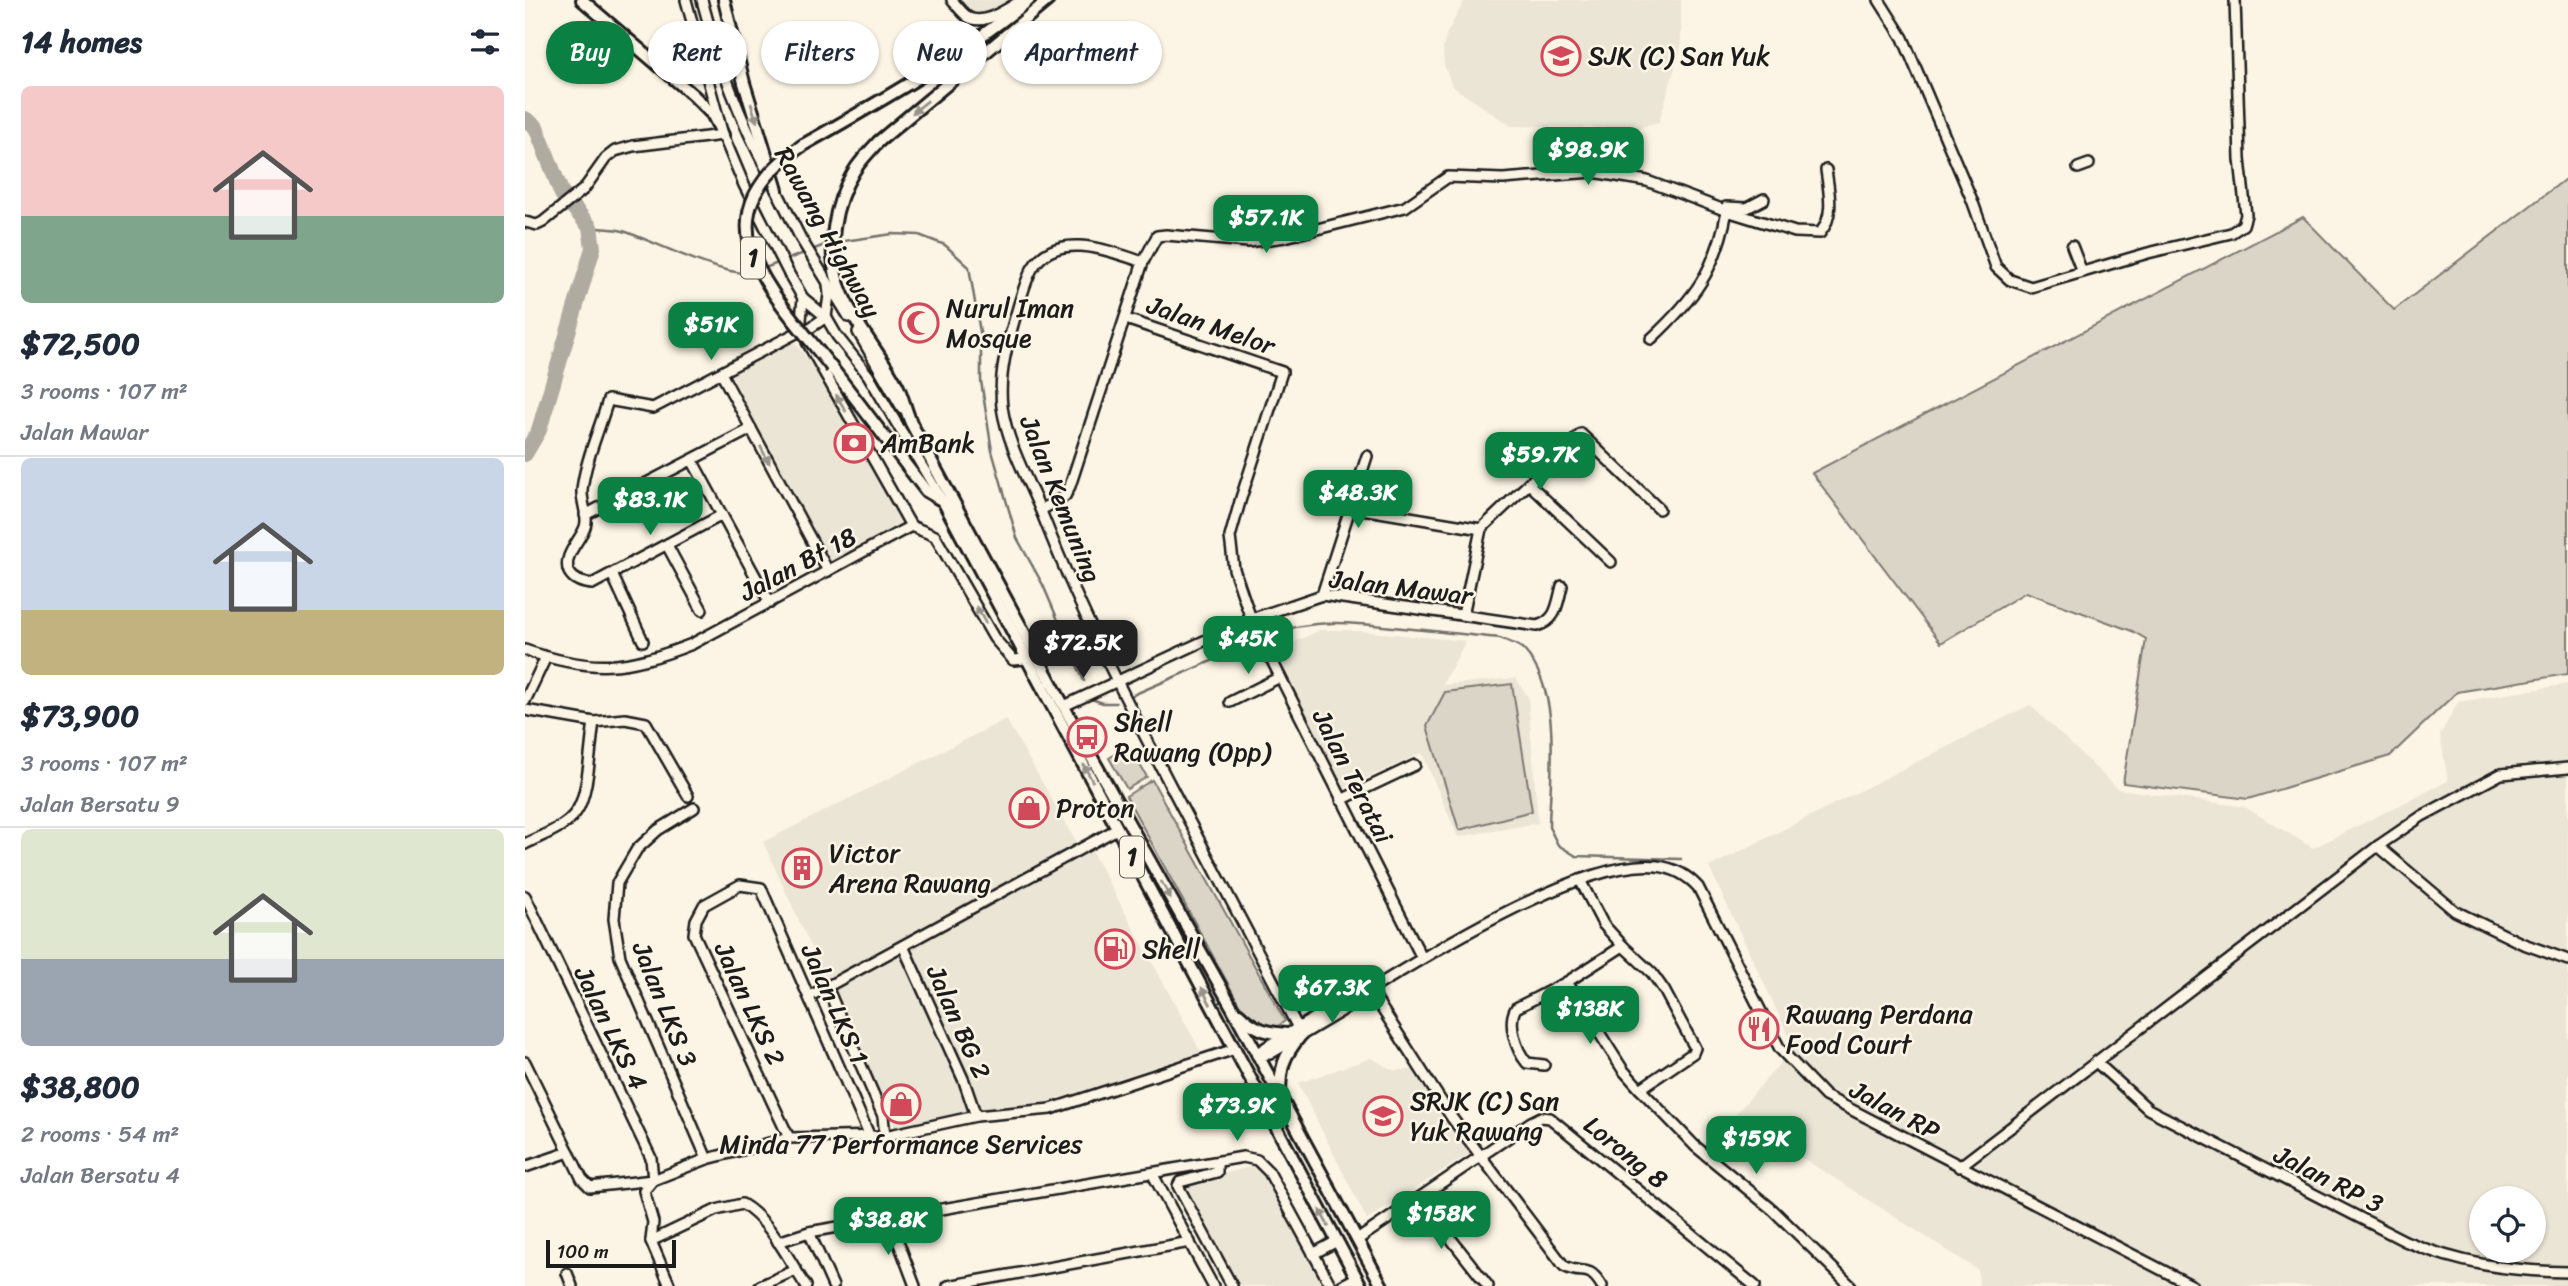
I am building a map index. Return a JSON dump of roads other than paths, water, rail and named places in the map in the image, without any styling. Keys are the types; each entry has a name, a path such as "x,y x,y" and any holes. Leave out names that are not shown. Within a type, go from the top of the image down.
{"main road":[{"path":"582,0 693,95 712,114 723,135"},
{"path":"724,0 744,83 777,190"},
{"name":"1","path":"943,501 926,491 761,275 748,243 750,209 765,177 782,160 934,68 1002,22 1029,0"},
{"path":"911,423 898,388 842,291 833,262 836,219 841,197 854,170 878,142 1048,0"},
{"name":"Rawang Highway","path":"911,423 1382,1286"},
{"name":"Rawang Highway","path":"943,501 1358,1282"},
{"path":"1232,1007 1258,1029 1268,1033 1287,1034"},
{"path":"1280,1099 1281,1067 1300,1032"},
{"path":"1227,1036 1257,1055 1250,1061 1250,1078"}],"street":[{"name":"Rawang Highway","path":"686,0 723,135 744,185 789,274 803,298 826,317 837,336 868,375 943,501"},
{"name":"Rawang Highway","path":"702,0 716,54 748,135 814,262 911,423"},
{"path":"952,0 971,19 981,20 1022,0"},
{"path":"1879,0 1903,37 1972,200 1996,267 2010,280 2031,287 2231,233 2243,225 2246,215 2240,159 2235,0"},
{"path":"525,222 537,225 584,189 606,158 615,151 632,146 723,135"},
{"path":"2078,168 2089,164"},
{"path":"1041,510 1065,496 1070,486 1143,262 1157,236 1248,242 1285,237 1405,207 1448,177 1503,178 1567,173 1607,174 1647,181 1724,210 1795,232 1819,233 1826,225 1830,203 1826,170"},
{"path":"1724,210 1747,208 1764,199"},
{"path":"1651,339 1679,313 1700,287 1715,255 1724,210"},
{"name":"Jalan Kemuning","path":"1143,262 1083,246 1049,251 1032,267 1004,356 1001,383 1003,409 1011,439 1060,559 1115,680 1300,1032"},
{"path":"2072,246 2082,272"},
{"path":"722,515 592,584 579,582 570,574 567,562 586,525 582,502 583,482 608,400 653,408 810,328 826,317 828,284"},
{"path":"803,298 800,331 912,526 935,536 994,638 1013,660 1026,659"},
{"name":"Jalan Melor","path":"1126,319 1282,372"},
{"name":"Jalan Teratai","path":"1282,372 1230,537 1234,569 1251,619 1422,958"},
{"path":"721,373 828,572"},
{"path":"585,515 751,429"},
{"path":"1463,615 1481,529 1581,435 1659,509"},
{"path":"1321,595 1367,456"},
{"path":"692,460 769,603"},
{"path":"1528,483 1611,562"},
{"path":"1350,507 1481,529"},
{"name":"Jalan Bt 18","path":"525,650 574,664 603,667 656,659 692,644 912,526"},
{"path":"667,545 702,610"},
{"path":"612,574 643,641"},
{"name":"Jalan Mawar","path":"1064,706 1251,619 1321,595 1537,626 1546,623 1555,615 1562,586"},
{"path":"525,701 545,657"},
{"path":"1230,702 1280,677"},
{"path":"525,710 594,722 625,719 646,723 688,796"},
{"path":"525,844 559,826 575,813 584,797 594,722"},
{"path":"1341,800 1415,765"},
{"path":"1959,1167 2378,846 2422,816 2501,774 2541,768 2568,768"},
{"name":"Jalan LKS 3","path":"694,808 658,830 638,849 617,883 614,919 620,957 707,1160"},
{"path":"810,996 1117,829"},
{"path":"2378,846 2455,911 2521,943 2568,960"},
{"name":"Jalan RP","path":"1580,880 1640,866 1656,866 1688,876 1698,887 1780,1049 1825,1096 2193,1286"},
{"path":"1257,1055 1270,1054 1300,1032 1365,998 1370,990 1422,958 1525,904 1580,880 1603,924 1658,981 1695,1048 1693,1053 1640,1089"},
{"name":"Jalan LKS 2","path":"761,888 740,885 704,905 696,920 694,934 789,1138"},
{"name":"Jalan LKS 1","path":"761,888 870,1137"},
{"name":"Jalan LKS 4","path":"525,896 651,1158 653,1180 644,1191 653,1222 651,1241 670,1286"},
{"name":"Jalan BG 2","path":"903,946 964,1081 976,1116"},
{"path":"1544,1065 1527,1063 1522,1058 1511,1025 1516,1008 1567,982 1623,946"},
{"path":"1567,982 1623,1070 1640,1089 1695,1146 1773,1210 1851,1286"},
{"path":"827,987 883,1116 885,1136"},
{"path":"1370,990 1452,1118 1564,1266 1595,1274 1602,1286"},
{"path":"1257,1055 1287,1034 1300,1032"},
{"path":"525,1062 529,1081 582,1179 590,1187 653,1180 707,1160 789,1138 885,1136 976,1116 1051,1109 1235,1049"},
{"name":"Jalan RP 3","path":"2096,1062 2148,1110 2405,1241 2467,1263 2523,1271 2568,1272"},
{"name":"Lorong 8","path":"1357,1240 1531,1122 1541,1117 1550,1118 1755,1286"},
{"path":"525,1167 569,1152"},
{"path":"778,1242 809,1232 889,1217 1243,1157 1257,1160 1269,1172 1331,1286"},
{"path":"1217,1162 1217,1172 1180,1182 1178,1186 1233,1286"},
{"path":"1152,1173 1213,1286"},
{"path":"1419,1198 1488,1286"},
{"path":"651,1241 716,1210 742,1203 753,1210 778,1242 806,1286"},
{"path":"889,1217 915,1286"},
{"path":"809,1232 833,1286"},
{"path":"1313,1254 1337,1241"},
{"path":"948,1286 1190,1242"},
{"path":"760,1286 796,1270"},
{"path":"567,1273 572,1286"},
{"path":"1341,1286 1358,1282"}],"waterway":[{"path":"525,119 536,127 562,194 590,227 593,248 539,430 525,454"},
{"path":"590,227 623,231 692,259 731,271 759,271"},
{"path":"837,242 893,234 919,235 945,245 969,267 981,338 981,381 992,451 1017,538 1043,585 1084,681"},
{"path":"765,268 830,243"},
{"path":"1270,635 1303,626 1352,623 1500,638 1519,646 1536,668 1545,688 1552,759 1549,827 1558,845 1576,856 1681,859"},
{"path":"1133,695 1253,643"},
{"path":"1091,699 1116,703"}],"place":[{"name":"SJK (C) San Yuk","path":"1561,56"},
{"name":"Nurul Iman Mosque","path":"919,323"},
{"name":"AmBank","path":"854,443"},
{"name":"Shell Rawang (Opp)","path":"1087,737"},
{"name":"Proton","path":"1029,808"},
{"name":"Victor Arena Rawang","path":"802,868"},
{"name":"Shell","path":"1115,949"},
{"name":"Rawang Perdana Food Court","path":"1759,1029"},
{"name":"Minda 77 Performance Services","path":"901,1104"},
{"name":"SRJK (C) San Yuk Rawang","path":"1383,1116"}]}
